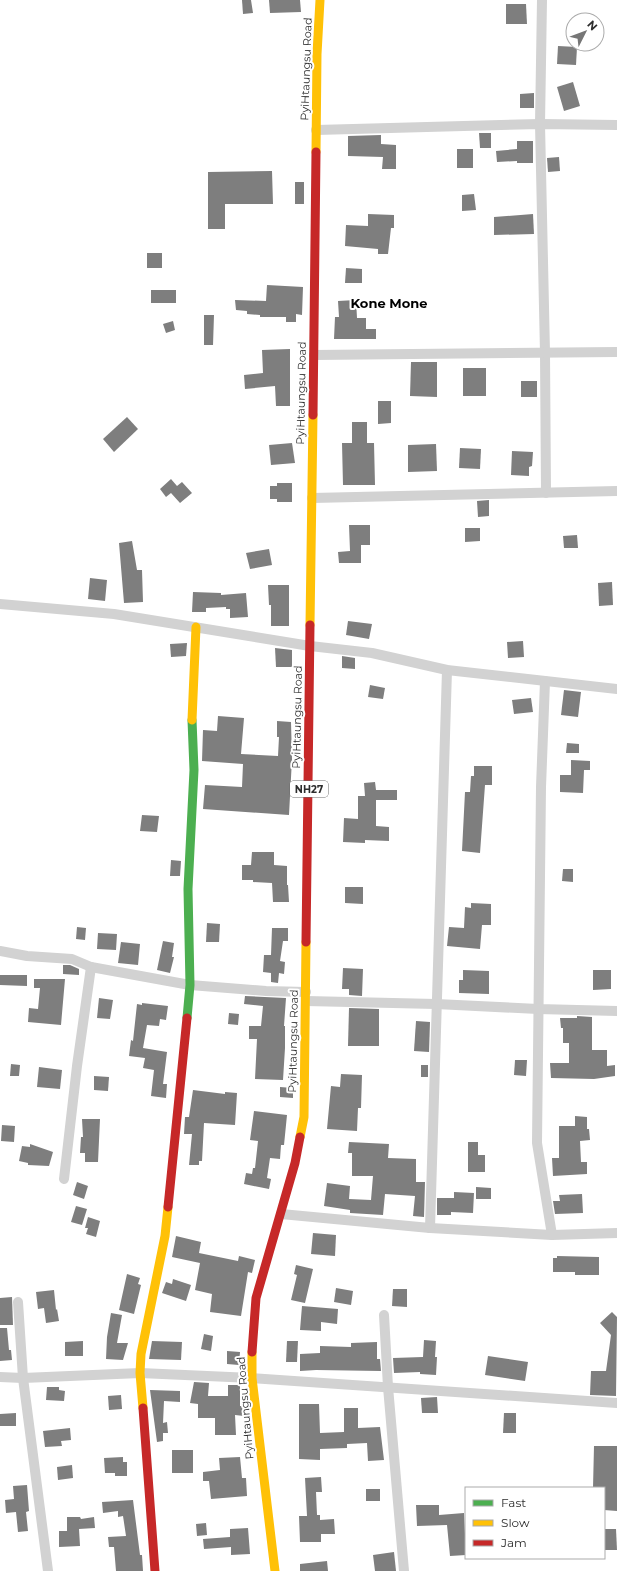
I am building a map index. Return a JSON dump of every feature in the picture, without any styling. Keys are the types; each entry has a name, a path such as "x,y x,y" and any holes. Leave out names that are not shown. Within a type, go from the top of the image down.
{"main road":[{"name":"PyiHtaungsu Road","path":"275,1571 252,1378 252,1338 256,1298 295,1163 304,1117 317,54 320,0"},
{"path":"155,1571 140,1373 141,1354 165,1236 190,985 188,890 194,770 192,725 196,627"}],"street":[{"path":"542,0 540,124 545,353 546,492"},
{"path":"316,130 540,124 617,125"},
{"path":"314,355 617,352"},
{"path":"312,498 617,491"},
{"path":"0,604 114,614 310,646 372,654 447,670 617,689"},
{"path":"430,1228 447,670"},
{"path":"545,681 541,787 537,1143 552,1235"},
{"path":"0,951 27,956 72,959 91,967 190,985 266,991 306,997 538,1009 617,1011"},
{"path":"64,1179 76,1066 91,967"},
{"path":"280,1214 430,1228 552,1235 617,1233"},
{"path":"18,1302 23,1378 48,1571"},
{"path":"384,1315 388,1387 404,1571"},
{"path":"0,1377 23,1378 140,1373 252,1378 617,1403"}],"building":[{"path":"242,0 251,0 253,13 243,14"},
{"path":"269,0 300,0 301,12 270,13"},
{"path":"506,4 526,4 527,24 506,24"},
{"path":"558,46 565,46 565,52 577,52 576,65 557,64"},
{"path":"573,82 580,106 564,111 557,87"},
{"path":"534,93 534,108 520,108 520,94"},
{"path":"479,133 491,133 491,148 480,148"},
{"path":"381,135 381,144 396,145 396,169 382,169 383,157 348,156 348,136"},
{"path":"517,141 533,141 533,163 517,163 517,161 497,162 496,151 517,149"},
{"path":"457,149 473,149 473,168 457,168"},
{"path":"559,157 560,171 548,172 547,158"},
{"path":"272,171 273,204 225,204 225,229 208,229 208,172"},
{"path":"295,182 304,182 304,204 295,204"},
{"path":"474,194 476,210 462,211 462,195"},
{"path":"368,214 394,215 394,228 391,228 388,254 378,254 378,249 345,246 346,225 368,226"},
{"path":"533,214 534,234 494,235 494,217"},
{"path":"147,253 162,253 162,268 147,268"},
{"path":"346,268 362,269 362,283 345,283"},
{"path":"267,285 303,287 302,315 296,314 296,322 286,322 286,317 260,317 260,315 247,314 247,311 236,310 235,300 266,301"},
{"path":"151,290 176,290 176,303 151,303"},
{"path":"356,300 357,318 366,318 366,329 376,329 376,339 334,339 335,317 339,317 338,301"},
{"path":"204,315 214,315 213,345 204,345"},
{"path":"173,321 175,330 166,333 163,324"},
{"path":"290,349 290,406 276,406 275,386 245,389 244,375 263,373 262,350"},
{"path":"411,362 437,362 437,397 410,396"},
{"path":"463,368 486,368 486,396 463,396"},
{"path":"521,381 537,381 537,397 521,397"},
{"path":"378,401 391,401 391,423 378,424"},
{"path":"127,417 138,429 114,452 103,439"},
{"path":"352,422 367,422 367,443 374,443 375,485 343,485 342,443 352,443"},
{"path":"292,443 295,463 271,465 269,445"},
{"path":"436,444 437,471 408,472 408,445"},
{"path":"460,448 481,449 480,469 459,468"},
{"path":"512,451 533,452 532,466 529,467 529,476 511,475"},
{"path":"171,479 177,486 182,482 192,493 180,503 171,493 166,497 160,489"},
{"path":"277,483 292,483 292,502 277,502 277,499 270,499 270,486 277,486"},
{"path":"489,500 489,516 478,517 477,501"},
{"path":"349,525 370,525 370,545 361,545 361,563 339,563 338,552 350,551"},
{"path":"465,528 480,528 480,541 465,542"},
{"path":"577,535 578,548 564,548 563,536"},
{"path":"132,541 137,570 142,570 143,602 124,603 119,543"},
{"path":"269,549 272,565 250,569 246,553"},
{"path":"90,578 107,580 105,601 88,599"},
{"path":"612,582 613,605 599,606 598,583"},
{"path":"268,585 289,585 289,626 271,626 271,605 269,605"},
{"path":"193,592 221,593 221,595 246,593 248,617 230,618 230,609 226,609 226,607 206,608 206,612 192,612"},
{"path":"348,621 372,624 369,639 346,635"},
{"path":"523,641 524,657 508,658 507,642"},
{"path":"187,643 186,656 171,657 170,644"},
{"path":"275,648 292,650 292,667 276,667"},
{"path":"342,656 355,658 355,669 342,668"},
{"path":"370,685 385,688 383,699 368,697"},
{"path":"564,690 581,692 578,717 561,715"},
{"path":"531,698 533,712 514,714 512,700"},
{"path":"218,716 244,718 241,754 278,756 279,737 277,737 277,721 291,722 292,759 289,815 203,809 205,785 242,787 243,764 202,761 203,730 217,731"},
{"path":"567,743 579,744 579,753 566,753"},
{"path":"571,760 590,761 590,770 584,770 583,793 560,792 560,775 571,775"},
{"path":"474,766 492,766 492,785 485,785 480,853 462,851 465,792 470,792 471,776 474,776"},
{"path":"375,782 376,790 397,790 397,800 376,800 376,826 389,827 389,841 365,840 365,843 343,842 344,818 358,819 358,796 365,796 364,783"},
{"path":"142,815 159,816 157,832 140,831"},
{"path":"252,852 274,852 274,865 287,866 289,902 273,902 272,883 242,880 242,865 251,865"},
{"path":"171,860 181,861 180,876 170,876"},
{"path":"563,869 573,869 573,882 562,881"},
{"path":"345,887 363,887 363,904 345,903"},
{"path":"471,903 491,904 491,925 482,925 480,949 447,946 449,927 464,928 465,907 471,908"},
{"path":"207,923 220,924 219,942 206,942"},
{"path":"77,927 86,928 85,940 76,939"},
{"path":"272,928 288,928 288,941 283,941 280,961 285,962 284,974 279,973 278,983 271,982 271,973 263,972 264,955 271,955"},
{"path":"98,933 117,934 116,950 97,949"},
{"path":"163,941 174,943 172,957 174,957 170,973 157,970"},
{"path":"121,942 140,944 138,965 118,963"},
{"path":"63,965 70,965 79,969 79,975 63,974"},
{"path":"343,968 363,969 362,996 349,995 349,989 342,989"},
{"path":"463,970 489,971 489,994 459,993 459,980 463,980"},
{"path":"593,970 611,970 611,989 593,990"},
{"path":"0,975 27,975 27,986 0,985"},
{"path":"34,979 65,979 61,1025 28,1022 29,1008 38,1009 40,988 34,988"},
{"path":"245,996 286,998 283,1080 255,1079 257,1039 249,1039 249,1026 261,1026 263,1006 244,1004"},
{"path":"99,998 113,1000 110,1019 97,1018"},
{"path":"142,1003 168,1006 166,1020 160,1019 159,1026 147,1025 143,1048 167,1052 163,1084 167,1084 166,1098 151,1096 154,1070 143,1068 145,1058 129,1056 131,1040 133,1041 137,1004 142,1005"},
{"path":"349,1008 379,1009 379,1046 348,1046"},
{"path":"229,1013 239,1014 238,1025 228,1024"},
{"path":"577,1016 592,1017 592,1050 607,1050 607,1066 615,1065 615,1076 594,1079 551,1078 550,1063 569,1063 569,1043 563,1043 563,1028 561,1028 560,1018 577,1018"},
{"path":"416,1021 430,1022 429,1052 414,1051"},
{"path":"515,1060 527,1060 526,1076 514,1075"},
{"path":"11,1064 20,1065 19,1076 10,1076"},
{"path":"421,1065 428,1065 428,1077 421,1077"},
{"path":"39,1067 62,1070 60,1089 37,1087"},
{"path":"341,1074 362,1075 361,1108 358,1108 357,1131 327,1129 331,1086 340,1087"},
{"path":"94,1076 109,1077 108,1091 94,1090"},
{"path":"280,1087 293,1088 293,1098 280,1097"},
{"path":"193,1090 225,1094 225,1092 237,1093 235,1125 204,1123 202,1161 199,1161 199,1165 189,1165 192,1134 184,1134 185,1117 189,1117"},
{"path":"254,1111 287,1115 284,1145 281,1145 280,1159 270,1158 267,1178 271,1179 269,1189 244,1184 246,1173 252,1174 253,1168 255,1168 258,1141 250,1140"},
{"path":"575,1116 587,1117 587,1129 589,1129 590,1140 580,1141 581,1162 587,1162 587,1174 553,1176 552,1158 559,1158 559,1126 575,1126"},
{"path":"82,1119 100,1119 98,1162 85,1162 85,1153 80,1153 81,1137 83,1137"},
{"path":"2,1125 15,1126 14,1142 1,1141"},
{"path":"349,1142 389,1144 388,1158 416,1159 416,1182 425,1182 424,1217 413,1216 415,1196 385,1194 383,1215 350,1213 350,1210 324,1206 327,1183 350,1186 349,1199 371,1200 373,1176 352,1176 352,1153 348,1153"},
{"path":"468,1142 478,1142 478,1155 485,1155 485,1172 468,1172"},
{"path":"30,1144 53,1152 49,1166 28,1165 28,1163 19,1161 22,1146 30,1147"},
{"path":"77,1182 88,1186 84,1199 73,1195"},
{"path":"476,1187 491,1188 491,1199 476,1199"},
{"path":"454,1192 474,1193 473,1213 451,1212 451,1215 437,1215 437,1198 454,1198"},
{"path":"582,1194 583,1213 555,1214 553,1201 560,1201 559,1195"},
{"path":"76,1206 87,1209 82,1225 71,1222"},
{"path":"88,1217 100,1221 96,1237 86,1234 88,1228 85,1228"},
{"path":"313,1233 336,1235 335,1256 311,1254"},
{"path":"176,1236 201,1242 199,1253 238,1261 239,1256 255,1260 252,1273 248,1272 241,1316 210,1312 212,1294 195,1290 200,1263 172,1257"},
{"path":"557,1256 599,1257 599,1275 575,1275 575,1272 553,1272 553,1258 557,1258"},
{"path":"296,1265 313,1269 305,1303 291,1300 297,1275 294,1274"},
{"path":"127,1274 140,1278 138,1284 141,1285 134,1314 119,1310"},
{"path":"173,1279 191,1285 186,1301 162,1293 166,1282 172,1284"},
{"path":"336,1288 353,1291 351,1305 334,1302"},
{"path":"393,1289 407,1289 407,1307 392,1306"},
{"path":"54,1290 56,1310 57,1309 59,1321 46,1323 44,1308 38,1309 36,1292"},
{"path":"12,1297 13,1325 0,1325 0,1298"},
{"path":"302,1306 338,1309 337,1324 321,1322 321,1331 300,1330"},
{"path":"612,1312 617,1317 616,1396 590,1395 591,1371 606,1371 611,1335 600,1323"},
{"path":"111,1313 122,1315 117,1343 128,1343 123,1360 106,1359 107,1337"},
{"path":"0,1328 7,1328 9,1350 11,1350 12,1360 0,1361"},
{"path":"204,1334 213,1336 211,1351 201,1349"},
{"path":"424,1340 436,1341 436,1375 420,1374 420,1372 394,1373 393,1358 423,1357"},
{"path":"83,1341 83,1356 65,1356 65,1342"},
{"path":"152,1341 182,1342 181,1360 149,1359"},
{"path":"287,1341 298,1341 297,1362 286,1362"},
{"path":"377,1342 377,1359 380,1359 381,1371 300,1371 300,1354 320,1353 320,1346 351,1347 351,1343"},
{"path":"227,1351 240,1352 239,1365 227,1364"},
{"path":"488,1356 528,1362 525,1381 485,1375"},
{"path":"194,1382 209,1383 208,1396 228,1396 228,1385 240,1385 240,1406 244,1406 244,1416 235,1415 236,1435 215,1435 215,1418 198,1418 198,1404 190,1403"},
{"path":"47,1387 59,1387 59,1390 65,1391 64,1401 46,1400"},
{"path":"150,1390 180,1391 180,1402 164,1401 163,1423 167,1422 168,1433 163,1433 163,1441 157,1442"},
{"path":"121,1395 122,1409 109,1410 108,1396"},
{"path":"437,1397 438,1413 422,1413 421,1398"},
{"path":"299,1404 319,1404 320,1433 344,1432 344,1408 358,1408 358,1428 380,1427 384,1460 368,1461 367,1443 347,1444 347,1448 320,1449 320,1460 299,1459"},
{"path":"16,1413 16,1426 0,1426 0,1414"},
{"path":"504,1413 516,1413 516,1433 503,1433"},
{"path":"70,1428 71,1440 61,1441 62,1446 45,1447 43,1431"},
{"path":"594,1446 617,1446 617,1511 605,1510 605,1487 593,1487"},
{"path":"172,1450 193,1450 193,1473 172,1473"},
{"path":"123,1457 123,1462 127,1462 127,1476 115,1476 115,1473 105,1473 104,1458"},
{"path":"240,1457 242,1478 246,1478 247,1496 211,1499 209,1481 203,1481 203,1472 220,1470 219,1458"},
{"path":"72,1465 73,1478 58,1480 57,1467"},
{"path":"321,1477 322,1492 316,1492 317,1515 320,1515 320,1520 334,1519 335,1534 321,1534 321,1542 300,1542 299,1516 307,1516 305,1478"},
{"path":"27,1485 29,1511 26,1512 28,1531 18,1532 16,1512 6,1513 5,1500 14,1499 13,1486"},
{"path":"366,1489 380,1489 380,1501 366,1501"},
{"path":"133,1500 140,1555 142,1555 143,1571 116,1571 114,1547 109,1547 108,1537 126,1536 123,1516 118,1517 118,1511 103,1513 102,1502"},
{"path":"416,1505 439,1505 439,1515 464,1513 465,1555 450,1556 447,1525 417,1526"},
{"path":"67,1517 80,1517 81,1519 94,1517 95,1528 79,1529 80,1546 59,1547 59,1531 67,1531"},
{"path":"206,1523 207,1535 197,1536 196,1524"},
{"path":"248,1528 250,1554 231,1555 231,1547 204,1549 203,1539 230,1537 230,1529"},
{"path":"605,1529 616,1529 617,1550 605,1550"},
{"path":"394,1552 396,1571 375,1571 373,1555"},
{"path":"327,1561 328,1571 300,1571 300,1564"}],"traffic: fast":[{"path":"187,1018 190,985 188,889 194,770 192,720"}],"traffic: slow":[{"path":"316,152 317,54 320,0"},
{"path":"310,625 313,415"},
{"path":"192,720 196,627"},
{"path":"300,1137 304,1117 306,942"},
{"path":"143,1408 140,1373 141,1354 165,1236 168,1207"},
{"path":"252,1352 252,1378 275,1571"}],"traffic: jam":[{"path":"313,415 316,152"},
{"path":"306,942 310,625"},
{"path":"168,1207 187,1018"},
{"path":"252,1352 256,1298 295,1163 300,1137"},
{"path":"143,1408 155,1571"}],"district":[{"name":"Kone Mone","path":"389,303"}]}
